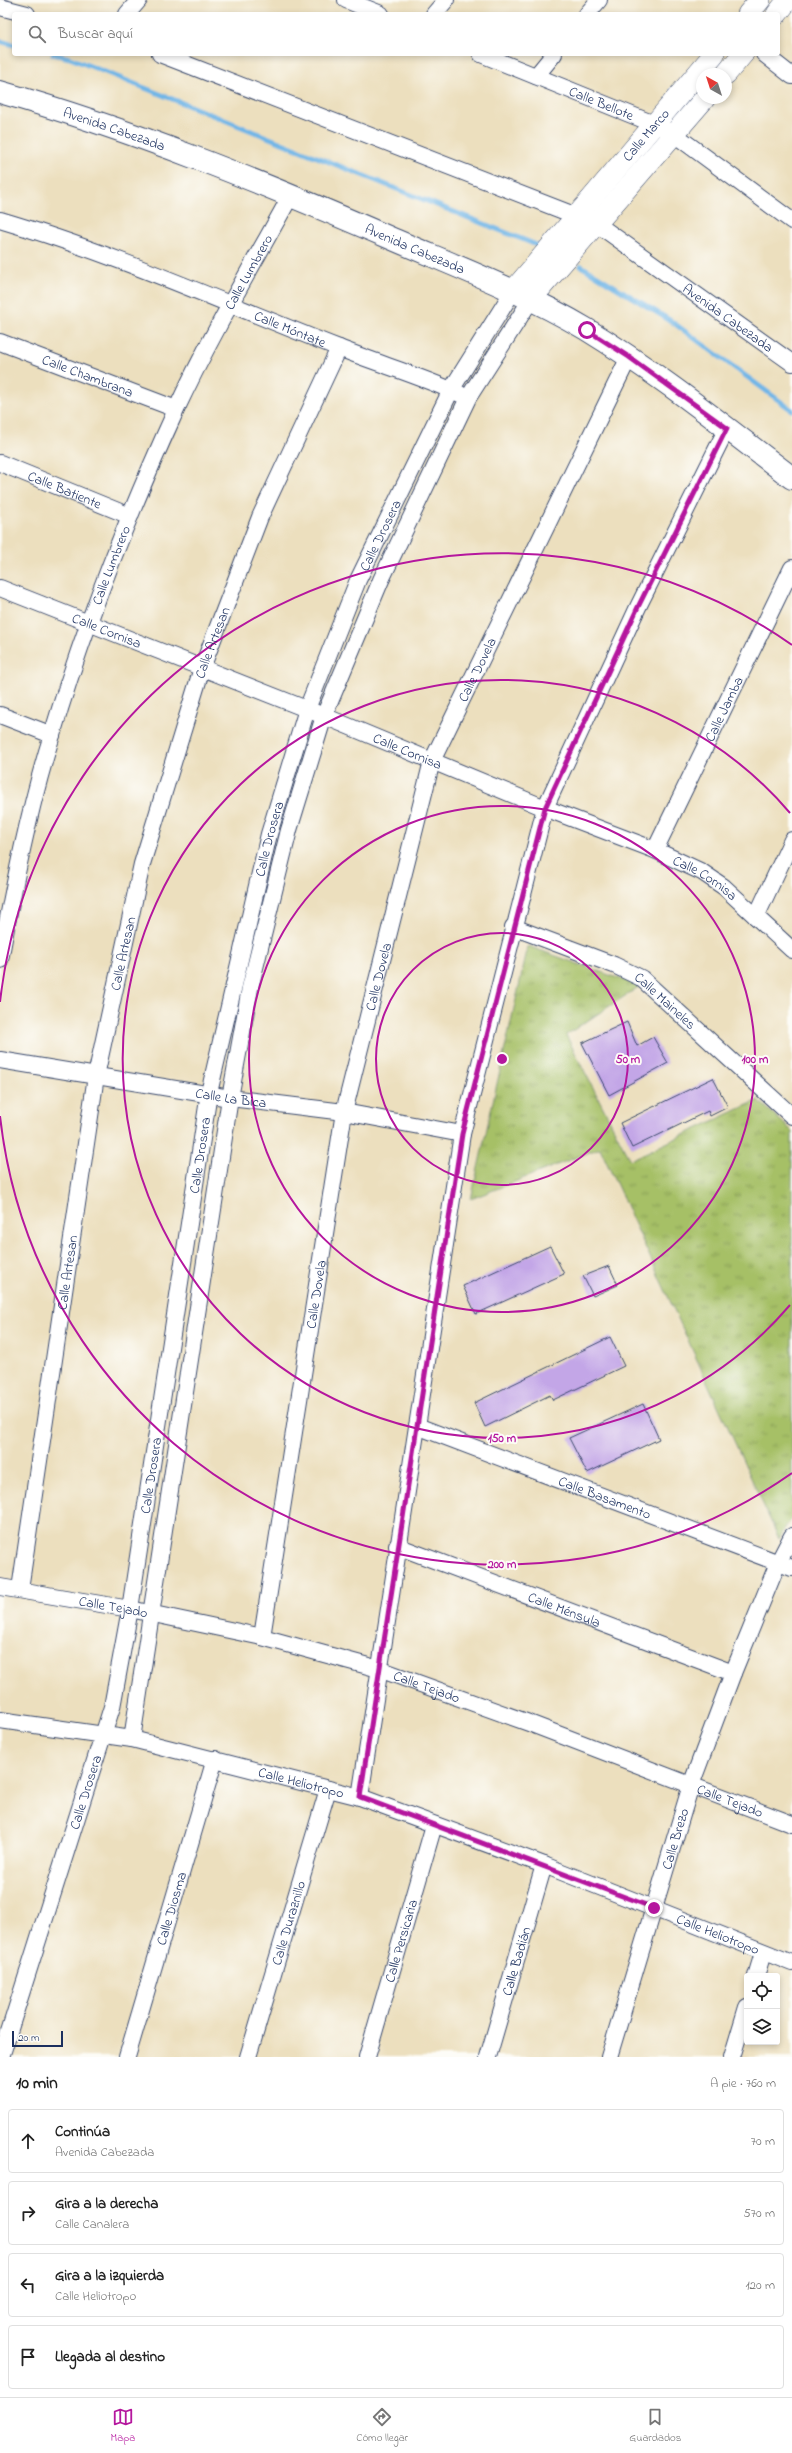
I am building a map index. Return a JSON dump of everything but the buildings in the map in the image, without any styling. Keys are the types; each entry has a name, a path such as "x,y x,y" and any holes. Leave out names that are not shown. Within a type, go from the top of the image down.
{"main road":[{"name":"Avenida Cabezada","path":"0,92 50,106 173,149 291,195 522,295 629,357 727,428 792,478"}],"street":[{"path":"130,12 139,0"},
{"path":"346,0 376,12"},
{"path":"436,12 446,0"},
{"path":"589,12 599,0"},
{"path":"750,12 760,0"},
{"path":"779,12 788,0"},
{"path":"0,7 19,12"},
{"name":"Avenida Cabezada","path":"165,56 597,224 629,244 792,363"},
{"name":"Calle Bellote","path":"486,56 654,124 674,134 792,221"},
{"path":"536,76 552,56"},
{"name":"Calle Marco","path":"522,295 577,215 712,56"},
{"path":"731,68 741,56"},
{"path":"767,56 792,76"},
{"name":"Calle Marco","path":"522,295 597,224 700,104"},
{"name":"Calle Lumbrero","path":"0,960 32,807 52,735 89,624 130,516 176,409 291,195"},
{"name":"Calle Móntate","path":"0,220 68,240 232,303 339,348 451,390 468,398"},
{"name":"Calle Drosera","path":"1,2057 112,1707 130,1609 208,1093 269,834 307,709 358,580 451,390 522,295"},
{"name":"Calle Drosera","path":"132,1739 230,1098 250,988 289,830 324,716 381,580 468,398 522,295"},
{"name":"Calle Chambrana","path":"0,342 176,409"},
{"name":"Calle Artesan","path":"20,1589 96,1076 142,864 202,668 260,517 339,348"},
{"name":"Calle Dovela","path":"262,1637 344,1112 432,761 629,357"},
{"path":"360,1797 397,1546 462,1134 513,927 545,808 638,607 727,428"},
{"name":"Calle Batiente","path":"0,463 130,516"},
{"name":"Calle Jamba","path":"655,850 792,568"},
{"name":"Calle Cornisa","path":"0,588 307,709 545,808 655,850 702,872 724,887 792,950"},
{"path":"0,715 52,735"},
{"path":"756,917 792,840"},
{"name":"Calle Maineles","path":"513,927 614,965 641,978 666,999 792,1116"},
{"name":"Calle La Bica","path":"0,1060 208,1093 230,1098 344,1112 462,1134"},
{"name":"Calle Basamento","path":"417,1426 785,1565"},
{"name":"Calle Brezo","path":"610,2057 691,1785 733,1673 785,1565 792,1536"},
{"name":"Calle Ménsula","path":"397,1546 733,1673"},
{"name":"Calle Tejado","path":"0,1587 20,1589 130,1609 262,1637 379,1669 529,1723 792,1824"},
{"name":"Calle Heliotropo","path":"0,1720 132,1739 360,1797 544,1865 763,1953 792,1963"},
{"name":"Calle Diosma","path":"126,2057 215,1759"},
{"name":"Calle Duraznillo","path":"248,2057 328,1790"},
{"name":"Calle Persicaria","path":"367,2057 434,1825"},
{"name":"Calle Badián","path":"488,2057 544,1865"},
{"path":"757,1973 763,1953"},
{"path":"732,2057 746,2009"}],"green space":[{"path":"528,946 640,986 566,1035 630,1160 758,1100 792,1131 792,1518 779,1539 600,1148 471,1199"}],"waterway":[{"path":"0,41 12,44"},
{"path":"62,56 70,58 539,246"},
{"path":"581,266 671,321 792,410"}],"route":[{"path":"587,330 629,357 727,428 638,607 545,808 513,927 462,1134 397,1546 360,1797 544,1865 654,1908"}]}
